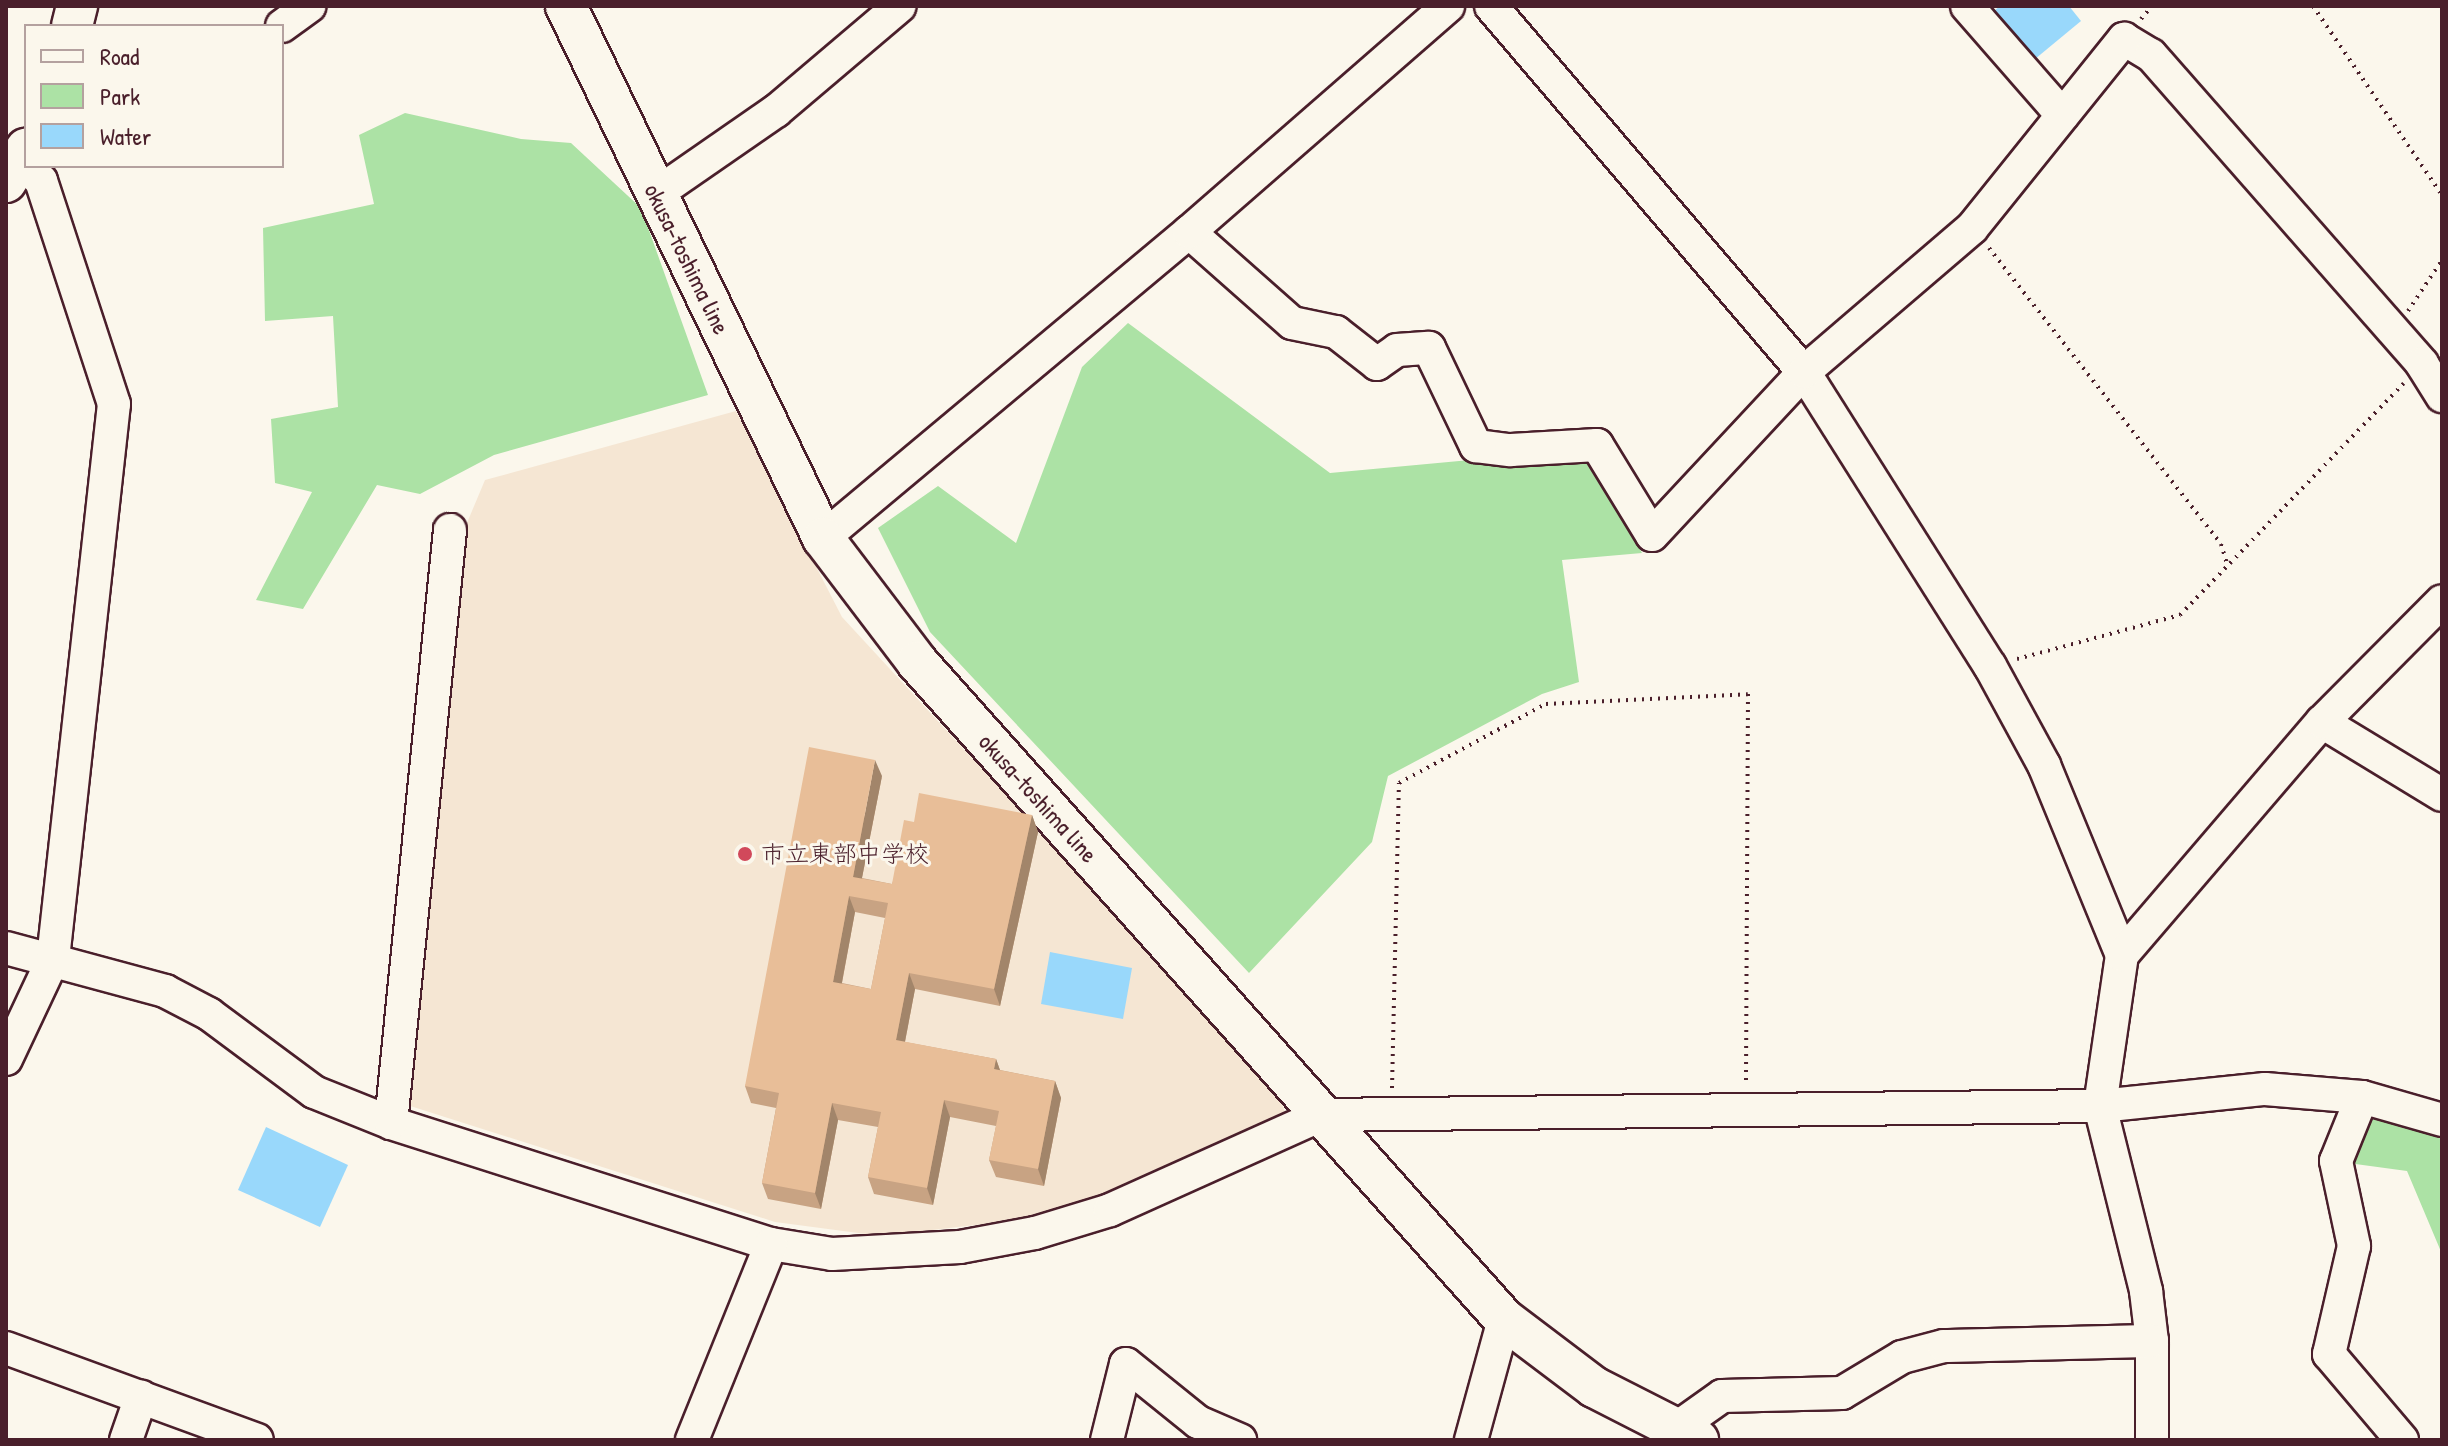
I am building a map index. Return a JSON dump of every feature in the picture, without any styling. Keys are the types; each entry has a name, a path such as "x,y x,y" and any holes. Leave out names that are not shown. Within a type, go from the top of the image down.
{"main road":[{"name":"okusa-toshima line","path":"566,6 823,538 917,662 1504,1319 1594,1387 1686,1435"}],"street":[{"path":"284,25 310,6"},
{"path":"656,194 776,111 900,6"},
{"path":"823,538 1189,232 1448,6"},
{"path":"1491,6 1804,372 1990,666 2044,765 2122,955 2100,1106 2146,1291 2152,1341 2152,1440"},
{"path":"1967,6 2062,115"},
{"path":"1189,232 1292,323 1336,332 1377,364 1397,350 1429,348 1476,446 1511,450 1597,445 1652,535 1804,372 1972,228 2124,39 2151,55 2422,364 2442,396"},
{"path":"6,1059 53,959 114,404 32,168"},
{"path":"391,1123 450,530"},
{"path":"2122,955 2322,722 2442,601"},
{"path":"2322,722 2442,795"},
{"path":"6,948 165,991 209,1014 314,1092 391,1123 771,1244 832,1254 881,1254 1035,1233 1123,1205 1321,1115 1391,1117 1746,1109 2100,1106 2265,1089 2438,1107"},
{"path":"2362,1097 2336,1161 2354,1246 2329,1354 2402,1440"},
{"path":"692,1440 771,1244"},
{"path":"1471,1440 1504,1319"},
{"path":"1686,1435 1722,1396 1842,1393 1902,1357 1944,1346 2152,1341"},
{"path":"6,1348 257,1440"},
{"path":"1107,1440 1126,1364 1198,1422 1240,1440"},
{"path":"126,1440 141,1397"}],"path":[{"path":"2313,6 2442,195"},
{"path":"1972,228 2221,544 2227,564"},
{"path":"2394,333 2442,260"},
{"path":"1990,666 2180,615 2422,364"},
{"path":"1391,1117 1399,783 1546,704 1748,694 1746,1109"}],"shaded area":[{"name":"市立東部中学校","path":"736,411 842,617 1279,1091 1285,1113 1176,1170 1027,1219 881,1236 775,1222 404,1104 464,530 485,480"}],"green space":[{"path":"405,113 521,139 571,143 641,208 708,395 494,455 420,494 377,485 303,609 256,600 312,492 275,483 271,419 338,407 333,316 265,321 263,228 374,204 359,135"},
{"path":"1128,323 1330,473 1470,460 1593,462 1642,553 1562,560 1579,682 1542,694 1388,776 1372,842 1249,973 930,632 878,528 938,486 1016,543 1082,367"},
{"path":"2364,1118 2425,1126 2442,1135 2442,1254 2407,1171 2348,1163"}],"water":[{"path":"2000,6 2069,6 2081,21 2029,64 1988,16"},
{"path":"1050,952 1132,968 1123,1019 1041,1004"},
{"path":"266,1127 348,1165 320,1227 238,1190"}],"building":[{"path":"809,747 875,760 853,877 892,884 904,820 914,822 919,793 1032,815 994,989 909,973 896,1040 996,1059 994,1069 1055,1081 1038,1169 989,1160 999,1111 944,1100 927,1188 868,1177 881,1112 832,1103 815,1193 762,1183 779,1093 745,1086","holes":["849,896 888,903 871,989 833,982"]}],"place":[{"name":"市立東部中学校","path":"745,854"}]}
